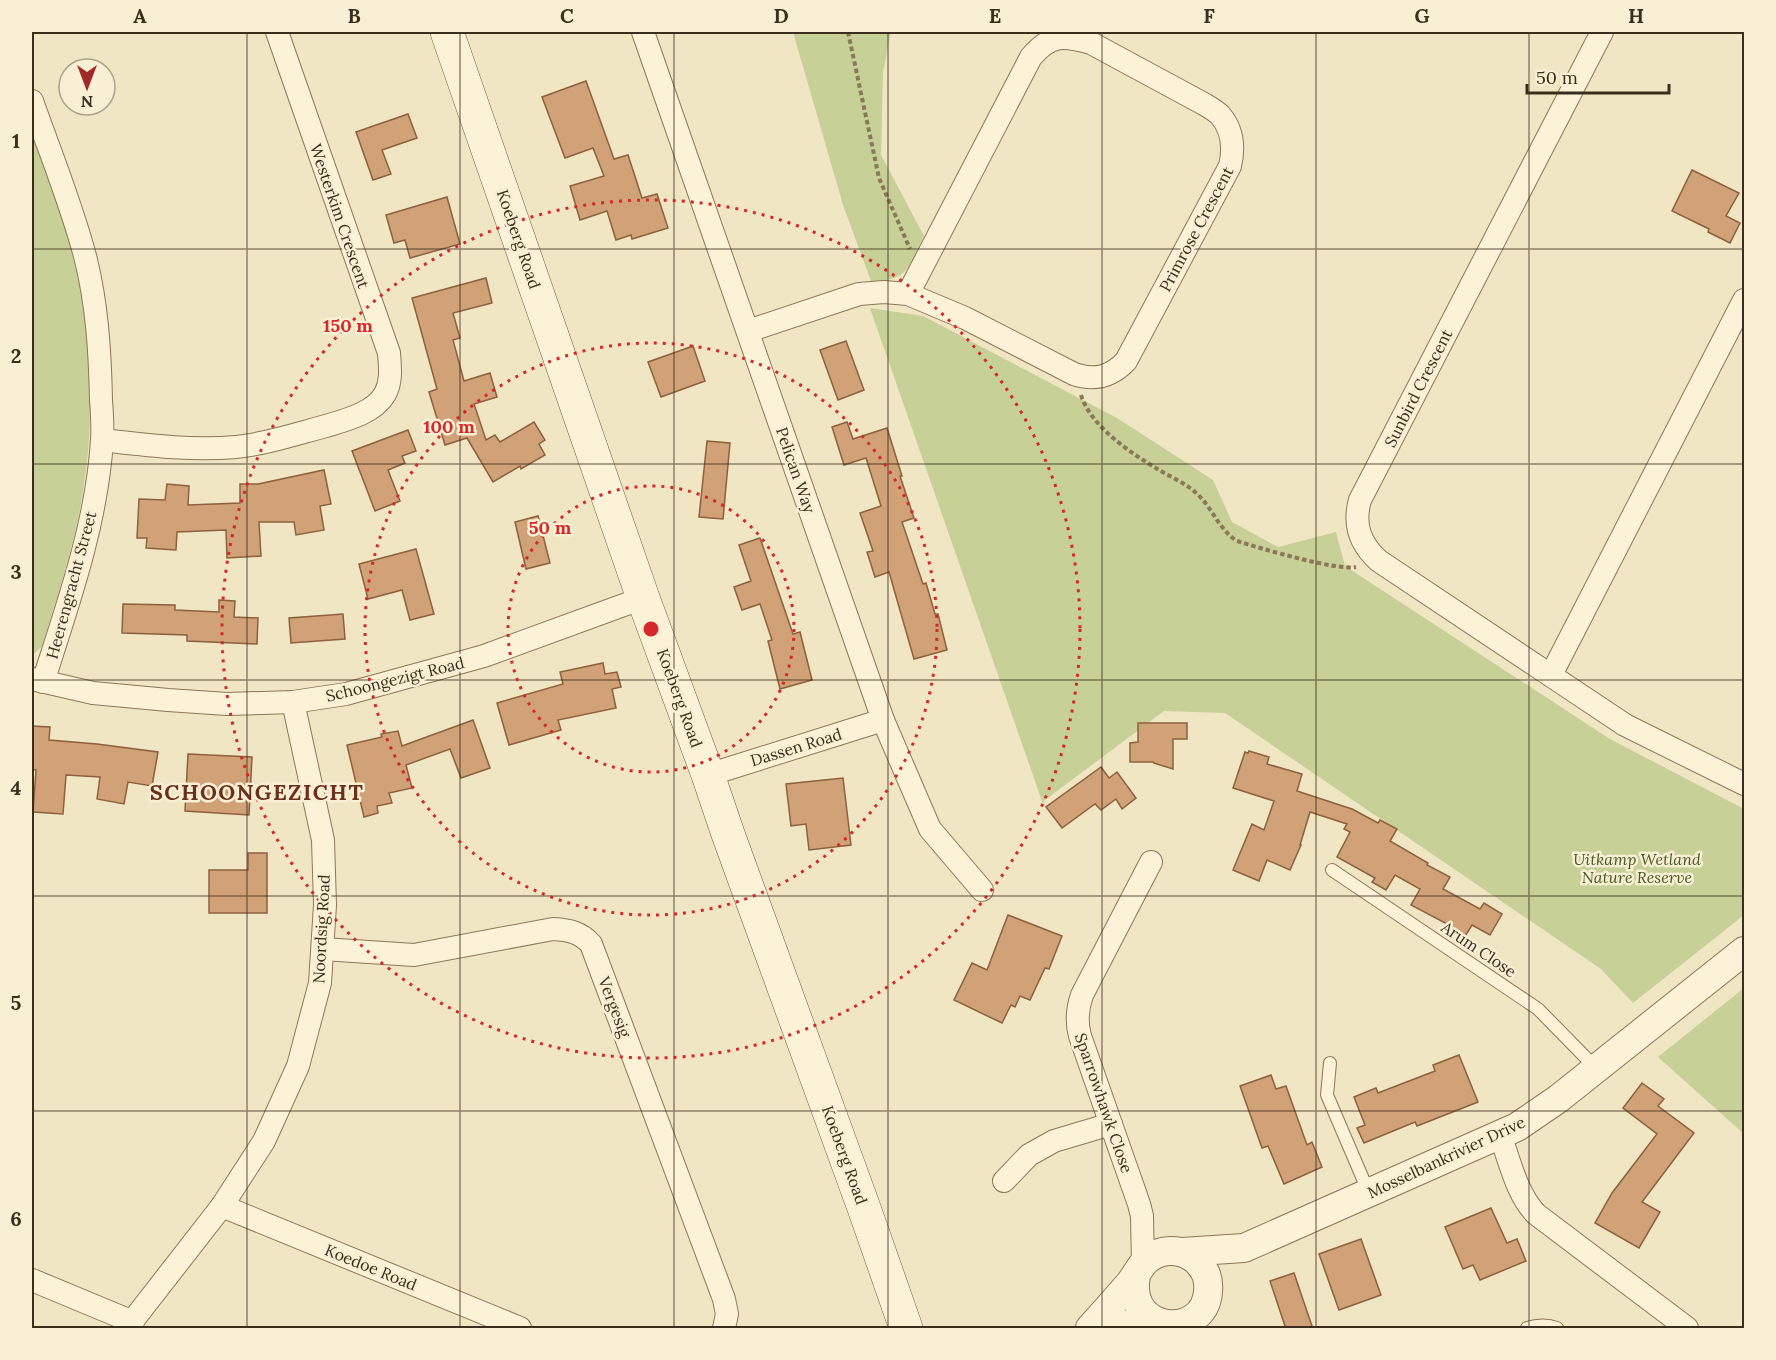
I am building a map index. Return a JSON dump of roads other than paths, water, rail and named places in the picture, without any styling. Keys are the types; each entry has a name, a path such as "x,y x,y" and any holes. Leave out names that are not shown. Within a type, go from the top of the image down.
{"main road":[{"name":"Koeberg Road","path":"447,32 643,598 906,1329"},
{"path":"864,1208 879,1214 883,1221 926,1329"}],"street":[{"name":"Westerkim Crescent","path":"102,440 178,448 236,447 280,439 359,415 385,395 390,383 389,353 277,32"},
{"name":"Pelican Way","path":"643,32 883,720 930,829 982,890"},
{"name":"Sunbird Crescent","path":"1602,32 1360,500 1359,532 1363,543 1379,561 1625,725 1743,780"},
{"name":"Primrose Crescent","path":"748,331 860,294 884,292 908,294 965,318 1084,378 1095,378 1113,373 1126,361 1230,166 1233,152 1230,132 1220,115 1204,104 1091,44 1073,38 1056,39 1042,44 1031,57 908,294"},
{"name":"Heerengracht Street","path":"32,101 68,200 94,298 99,341 102,440 95,494 71,595 37,680"},
{"path":"1551,675 1744,300"},
{"name":"Schoongezigt Road","path":"37,680 93,693 168,700 227,704 293,702 346,694 484,656 643,598"},
{"name":"Noordsig Road","path":"130,1325 222,1206 264,1141 298,1066 320,982 325,905 323,840 293,702"},
{"name":"Dassen Road","path":"708,775 883,720"},
{"name":"Sparrowhawk Close","path":"1139,1270 1142,1216 1080,1036 1077,1011 1082,995 1151,862"},
{"name":"Vergesig","path":"323,949 414,955 553,928 570,930 584,936 591,944 724,1299 727,1314 724,1329"},
{"name":"Mosselbankrivier Drive","path":"1090,1329 1155,1254 1244,1248 1500,1135 1538,1114 1744,951"},
{"path":"1004,1180 1029,1155 1054,1141 1111,1124"},
{"path":"1500,1135 1521,1193 1530,1208 1684,1328"},
{"name":"Koedoe Road","path":"222,1206 520,1329"},
{"name":"Sparrowhawk Close","path":"1142,1216 1176,1251"},
{"name":"Mosselbankrivier Drive","path":"1099,1329 1183,1323 1203,1311 1244,1248"},
{"path":"1176,1251 1190,1256 1203,1268 1206,1276 1203,1311"},
{"path":"1139,1270 1135,1294 1137,1302 1148,1316 1165,1325"},
{"path":"32,1280 130,1325"}],"lane":[{"name":"Arum Close","path":"1332,870 1538,1009 1596,1068"},
{"path":"1330,1063 1327,1095 1369,1193"},
{"path":"1527,1329 1537,1325 1547,1325 1557,1329"}],"district":[{"name":"SCHOONGEZICHT","path":"257,792"}],"park label":[{"name":"Uitkamp Wetland Nature Reserve","path":"1637,868"}]}
